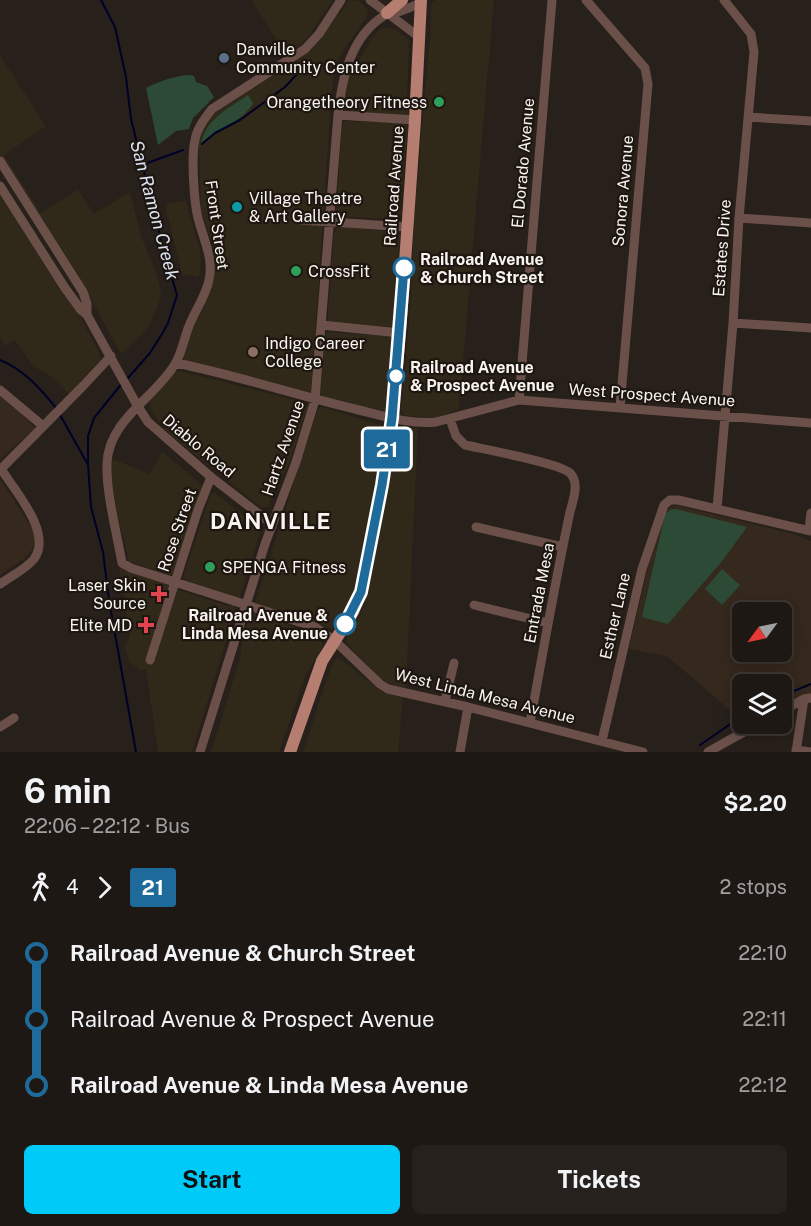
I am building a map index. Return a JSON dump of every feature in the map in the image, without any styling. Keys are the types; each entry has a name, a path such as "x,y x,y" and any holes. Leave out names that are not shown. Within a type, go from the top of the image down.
{"main road":[{"path":"387,13 402,0"},
{"name":"Railroad Avenue","path":"291,752 317,674 353,612 361,592 392,418 400,333 422,1"}],"street":[{"name":"Front Street","path":"122,563 106,463 114,438 128,415 154,391 176,363 189,325 209,280 209,253 197,215 194,177 195,140 199,128 212,109 305,49 319,34 341,0"},
{"path":"370,0 419,37"},
{"name":"El Dorado Avenue","path":"519,400 552,0"},
{"name":"Sonora Avenue","path":"586,0 645,68 647,74 620,407"},
{"name":"Estates Drive","path":"717,509 754,52 753,40 746,26 724,0"},
{"path":"387,13 398,12 422,1"},
{"name":"Hartz Avenue","path":"200,752 246,604 296,462 315,400 341,84 347,64 366,32 387,13"},
{"path":"338,115 415,120"},
{"path":"748,117 811,121"},
{"name":"Diablo Road","path":"0,161 82,292 87,304 87,315"},
{"name":"Diablo Road","path":"0,186 65,288 87,315 137,405 156,431 272,525"},
{"path":"739,218 811,223"},
{"path":"301,220 407,226"},
{"path":"733,323 811,328"},
{"path":"321,325 400,333"},
{"path":"0,584 27,566 39,550 40,541 40,533 34,520 1,469 111,356"},
{"name":"West Prospect Avenue","path":"176,363 315,400 392,418 430,423 519,400 811,423"},
{"path":"0,390 45,424"},
{"name":"Entrada Mesa","path":"450,419 456,436 465,445 548,464 569,471 574,478 575,490 530,723"},
{"name":"Rose Street","path":"150,660 211,477"},
{"name":"Esther Lane","path":"607,745 642,569 659,514 668,502 678,500 717,509"},
{"path":"717,509 810,531 811,513"},
{"path":"476,527 563,547"},
{"name":"West Linda Mesa Avenue","path":"122,563 131,568 315,627 335,641 388,689 445,701 607,745 643,752"},
{"path":"474,605 548,623"},
{"path":"445,701 454,663"},
{"path":"792,706 808,699"},
{"path":"808,699 796,751 811,752"},
{"path":"460,752 468,707"},
{"path":"1,724 14,718"},
{"path":"708,752 740,734"}],"shaded area":[{"path":"251,0 333,0 306,40 286,55"},
{"path":"349,0 359,1 367,9 368,15 342,53 335,69 332,88 311,394 184,361 193,325 214,279 215,263 211,240 201,211 198,149 200,135 208,119 214,113 311,49 322,38"},
{"path":"436,0 494,0 459,409 438,417 428,418 404,415 400,408 411,296 414,218 431,9 432,3"},
{"path":"385,27 395,29 409,40 407,106 409,113 407,116 346,112 344,110 345,85 372,38"},
{"path":"0,55 46,126 4,155 41,213 78,189 94,214 129,192 131,196 141,236 158,277 161,294 147,330 121,354 73,267 0,155"},
{"path":"346,121 399,123 408,127 400,210 402,212 399,220 336,216 342,123"},
{"path":"0,193 81,318 99,353 101,359 69,394 52,377 33,366 15,340 5,346 0,338"},
{"path":"186,201 200,250 199,276 182,275 166,209 168,203"},
{"path":"337,226 395,232 400,235 393,327 389,329 327,324 334,233"},
{"path":"326,332 392,336 386,411 320,398"},
{"path":"179,371 295,400 308,406 287,469 276,485 268,507 261,507 168,433 152,412 149,402 174,372"},
{"path":"0,394 11,402 35,428 0,459"},
{"path":"321,407 381,425 385,430 357,589 349,605 336,620 336,626 332,629 255,603 317,410"},
{"path":"401,428 418,428 406,689 395,687 381,679 346,641 361,614 368,590 388,477 398,431"},
{"path":"162,451 203,486 173,574 170,576 129,561 117,515 110,470 113,459 150,474"},
{"path":"0,479 34,531 35,540 32,550 25,558 0,575"},
{"path":"211,493 215,493 261,529 238,598 183,577"},
{"path":"676,505 793,534 811,541 811,694 792,703 792,674 732,674 732,712 667,656 629,649 658,523 664,512"},
{"path":"121,566 126,570 167,583 169,587 228,606 233,605 236,609 192,752 158,752 146,669 139,671 129,662 125,647 130,635 119,568"},
{"path":"256,612 321,638 323,646 305,676 279,752 211,752 241,655 249,615"},
{"path":"338,657 380,690 403,697 398,752 303,752 325,684 334,661"}],"green space":[{"path":"194,76 196,82 207,86 214,97 193,118 189,129 176,131 158,145 146,88 167,79"},
{"path":"248,95 253,103 249,110 201,143 213,121"},
{"path":"676,509 747,527 723,560 668,624 642,617 665,514"},
{"path":"722,569 740,585 722,605 705,589"}],"waterway":[{"name":"San Ramon Creek","path":"101,0 115,27 126,77 131,119 177,295 162,334 150,353 127,379"},
{"path":"202,144 285,87 297,74 299,65 306,60"},
{"path":"142,165 183,150"},
{"path":"0,360 31,380 56,408"},
{"name":"San Ramon Creek","path":"123,382 94,418 88,436 88,464 91,507 103,552 109,600 136,752"},
{"path":"59,413 87,463"},
{"path":"792,692 811,684"},
{"path":"700,745 732,723"}],"bus line":[{"name":"21","path":"345,624 361,592 382,485 392,418 404,268"}],"place":[{"name":"Danville Community Center","path":"224,58"},
{"name":"Orangetheory Fitness","path":"439,102"},
{"name":"Village Theatre & Art Gallery","path":"237,207"},
{"name":"Railroad Avenue & Church Street","path":"404,268"},
{"name":"CrossFit","path":"296,271"},
{"name":"Indigo Career College","path":"253,352"},
{"name":"Railroad Avenue & Prospect Avenue","path":"396,376"},
{"name":"SPENGA Fitness","path":"210,567"},
{"name":"Laser Skin Source","path":"159,594"},
{"name":"Railroad Avenue & Linda Mesa Avenue","path":"345,624"},
{"name":"Elite MD","path":"146,625"}],"district":[{"name":"DANVILLE","path":"271,521"}]}
